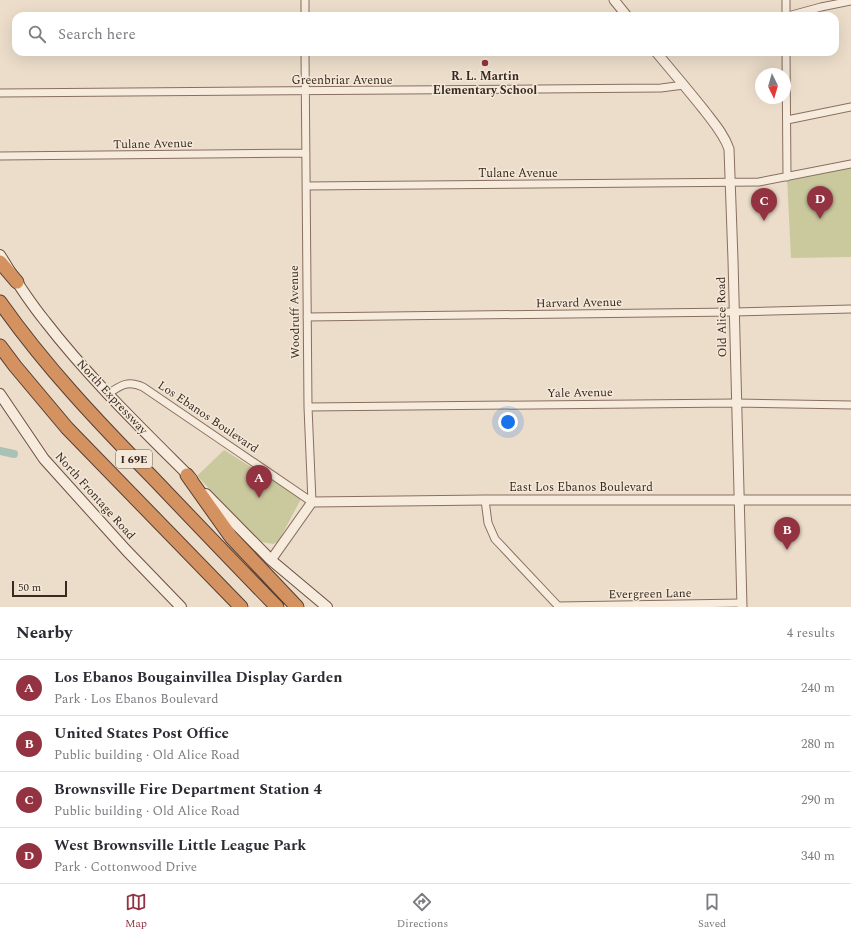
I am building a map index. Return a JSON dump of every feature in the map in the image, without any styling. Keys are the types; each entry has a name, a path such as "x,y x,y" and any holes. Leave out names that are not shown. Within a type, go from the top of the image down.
{"highway":[{"path":"0,262 17,282"},
{"name":"I 69E","path":"0,302 46,362 90,414 277,607"},
{"name":"I 69E","path":"0,346 67,428 241,607"},
{"path":"187,475 231,537 297,607"}],"main road":[{"name":"North Expressway","path":"0,255 44,321 77,361 271,560 327,607"},
{"name":"North Frontage Road","path":"0,394 44,460 126,550 181,607"}],"street":[{"path":"305,0 305,12"},
{"path":"614,0 624,12"},
{"path":"786,0 787,12"},
{"path":"802,12 851,1"},
{"name":"Woodruff Avenue","path":"305,56 308,407 312,502"},
{"name":"Old Alice Road","path":"659,56 721,132 729,149 742,605"},
{"path":"786,56 787,176"},
{"name":"Greenbriar Avenue","path":"0,93 661,88 684,85"},
{"path":"787,120 851,107"},
{"name":"Tulane Avenue","path":"0,156 306,153"},
{"name":"Tulane Avenue","path":"306,186 759,182 851,164"},
{"name":"Harvard Avenue","path":"308,317 851,310"},
{"name":"Los Ebanos Boulevard","path":"108,394 123,384 135,383 143,387 312,502"},
{"name":"Yale Avenue","path":"308,407 736,403 851,405"},
{"name":"East Los Ebanos Boulevard","path":"312,502 739,499 851,500"},
{"path":"485,500 488,524 495,539 559,607"},
{"path":"271,560 312,502"},
{"name":"Evergreen Lane","path":"559,607 742,605"}],"green space":[{"path":"851,164 851,257 791,258 787,177"},
{"path":"224,450 301,499 278,542 273,544 261,542 197,476"}],"waterway":[{"path":"0,451 14,454"}],"place":[{"name":"R. L. Martin Elementary School","path":"485,63"},
{"name":"West Brownsville Little League Park","path":"820,219"},
{"name":"Brownsville Fire Department Station 4","path":"764,221"},
{"name":"Los Ebanos Bougainvillea Display Garden","path":"259,498"},
{"name":"United States Post Office","path":"787,550"}]}
